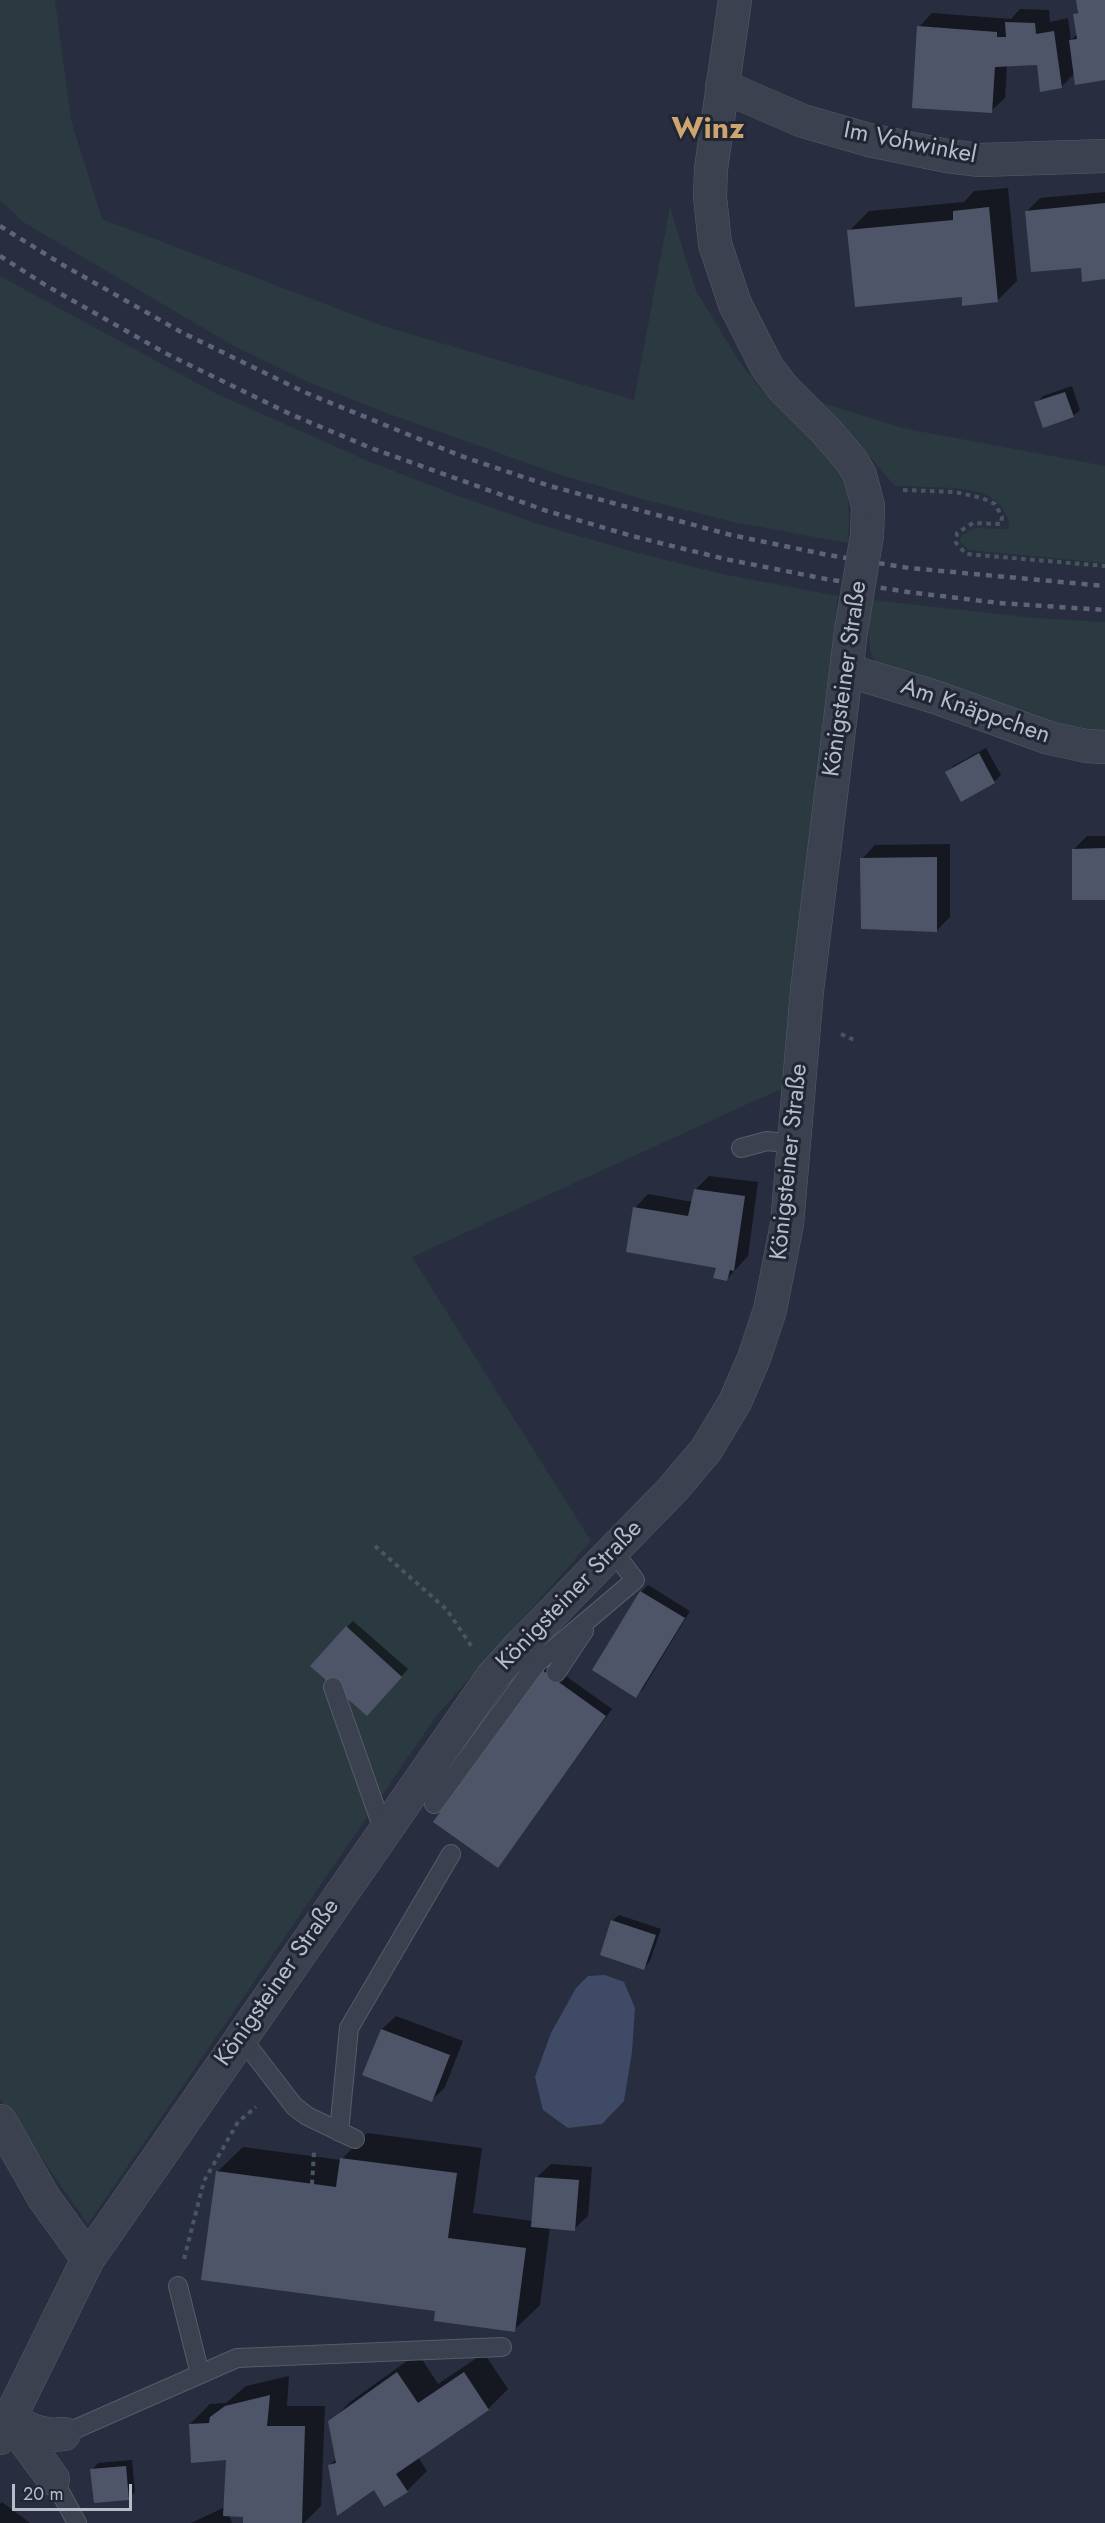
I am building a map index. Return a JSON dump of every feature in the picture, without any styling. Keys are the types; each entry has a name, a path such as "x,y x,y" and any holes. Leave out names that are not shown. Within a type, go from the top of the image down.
{"street":[{"name":"Königsteiner Straße","path":"5,2429 88,2259 492,1677 673,1489 706,1450 735,1402 754,1358 770,1310 787,1224 808,980 851,631 867,536 866,492 851,460 783,388 767,367 735,304 715,244 710,197 711,170 735,0"},
{"name":"Im Vohwinkel","path":"722,86 803,121 869,141 947,156 980,160 1105,156"},
{"name":"Am Knäppchen","path":"846,670 935,697 1049,738 1086,746 1105,747"},
{"path":"0,2121 44,2198 88,2259"},
{"path":"5,2429 51,2435 64,2434"},
{"path":"5,2429 53,2479"}],"lane":[{"path":"741,1148 767,1142 793,1144"},
{"path":"434,1804 537,1664 634,1580 613,1551"},
{"path":"556,1673 595,1614"},
{"path":"333,1687 384,1832"},
{"path":"241,2037 294,2106 306,2116 347,2135 349,2028 451,1854"},
{"path":"178,2286 200,2374"},
{"path":"64,2434 237,2358 502,2347"},
{"path":"53,2479 77,2523"}],"path":[{"path":"866,492 917,489 956,492 982,498 995,504 1002,517 1001,524 973,523 957,532 956,543 966,554 1105,566"},
{"path":"375,1546 447,1610 492,1677"},
{"path":"178,2286 204,2181 238,2122 280,2088"}],"shaded area":[{"path":"0,0 55,0 71,120 102,219 383,326 634,400 670,207 695,289 739,361 762,390 846,474 848,543 733,522 642,499 555,473 384,412 308,382 234,346 23,222 0,200"},
{"path":"0,276 217,394 368,461 445,491 535,523 627,550 722,574 838,596 785,1087 412,1257 591,1541 437,1715 88,2224 0,2099"},
{"path":"823,403 902,428 1105,466 1105,563 969,550 960,541 961,536 975,528 1008,529 1009,520 999,503 984,493 956,488 895,486"},
{"path":"872,600 1035,618 1105,622 1105,742 876,665 870,649 868,625"}],"water":[{"path":"605,1975 624,1982 635,2008 632,2052 624,2101 602,2124 568,2128 543,2110 535,2077 551,2033 576,1988 588,1976"}],"building":[{"path":"1076,0 1105,0 1105,80 1075,85 1069,40 1077,39 1073,14 1078,13"},
{"path":"1005,22 1035,23 1036,34 1054,31 1062,88 1040,92 1037,65 995,67 992,113 912,108 917,26 997,32 997,37 1006,37"},
{"path":"1105,203 1105,279 1082,282 1081,268 1031,272 1025,211"},
{"path":"989,207 998,302 962,306 962,297 855,307 847,230 953,220 953,211"},
{"path":"1065,392 1074,417 1043,428 1034,402"},
{"path":"979,753 995,783 961,802 945,772"},
{"path":"1105,848 1105,900 1072,900 1072,849"},
{"path":"937,857 937,932 861,929 860,858"},
{"path":"694,1189 745,1196 734,1271 730,1270 727,1281 713,1278 716,1268 626,1252 633,1207 688,1216"},
{"path":"640,1591 685,1618 636,1698 592,1670"},
{"path":"346,1626 402,1677 367,1716 310,1666"},
{"path":"542,1670 606,1716 498,1868 433,1822"},
{"path":"611,1920 656,1935 644,1970 600,1955"},
{"path":"381,2029 450,2055 432,2102 362,2075"},
{"path":"340,2158 457,2173 448,2238 526,2248 515,2332 434,2321 435,2311 201,2280 216,2171 336,2187"},
{"path":"535,2177 579,2180 575,2231 531,2227"},
{"path":"397,2372 418,2403 464,2372 489,2410 396,2474 408,2492 384,2507 374,2490 337,2516 328,2465 336,2463 328,2421"},
{"path":"270,2395 267,2426 305,2426 302,2523 243,2523 243,2517 223,2516 226,2460 191,2463 189,2424 209,2423 210,2417 225,2406"},
{"path":"126,2466 129,2500 94,2503 90,2469"}],"railway":[{"path":"0,226 63,265 181,332 304,392 461,456 550,486 731,535 828,555 909,568 1105,586"},
{"path":"0,256 47,286 167,354 290,414 371,448 544,510 632,536 725,559 826,579 999,603 1105,610"}],"district":[{"name":"Winz","path":"708,131"}]}
